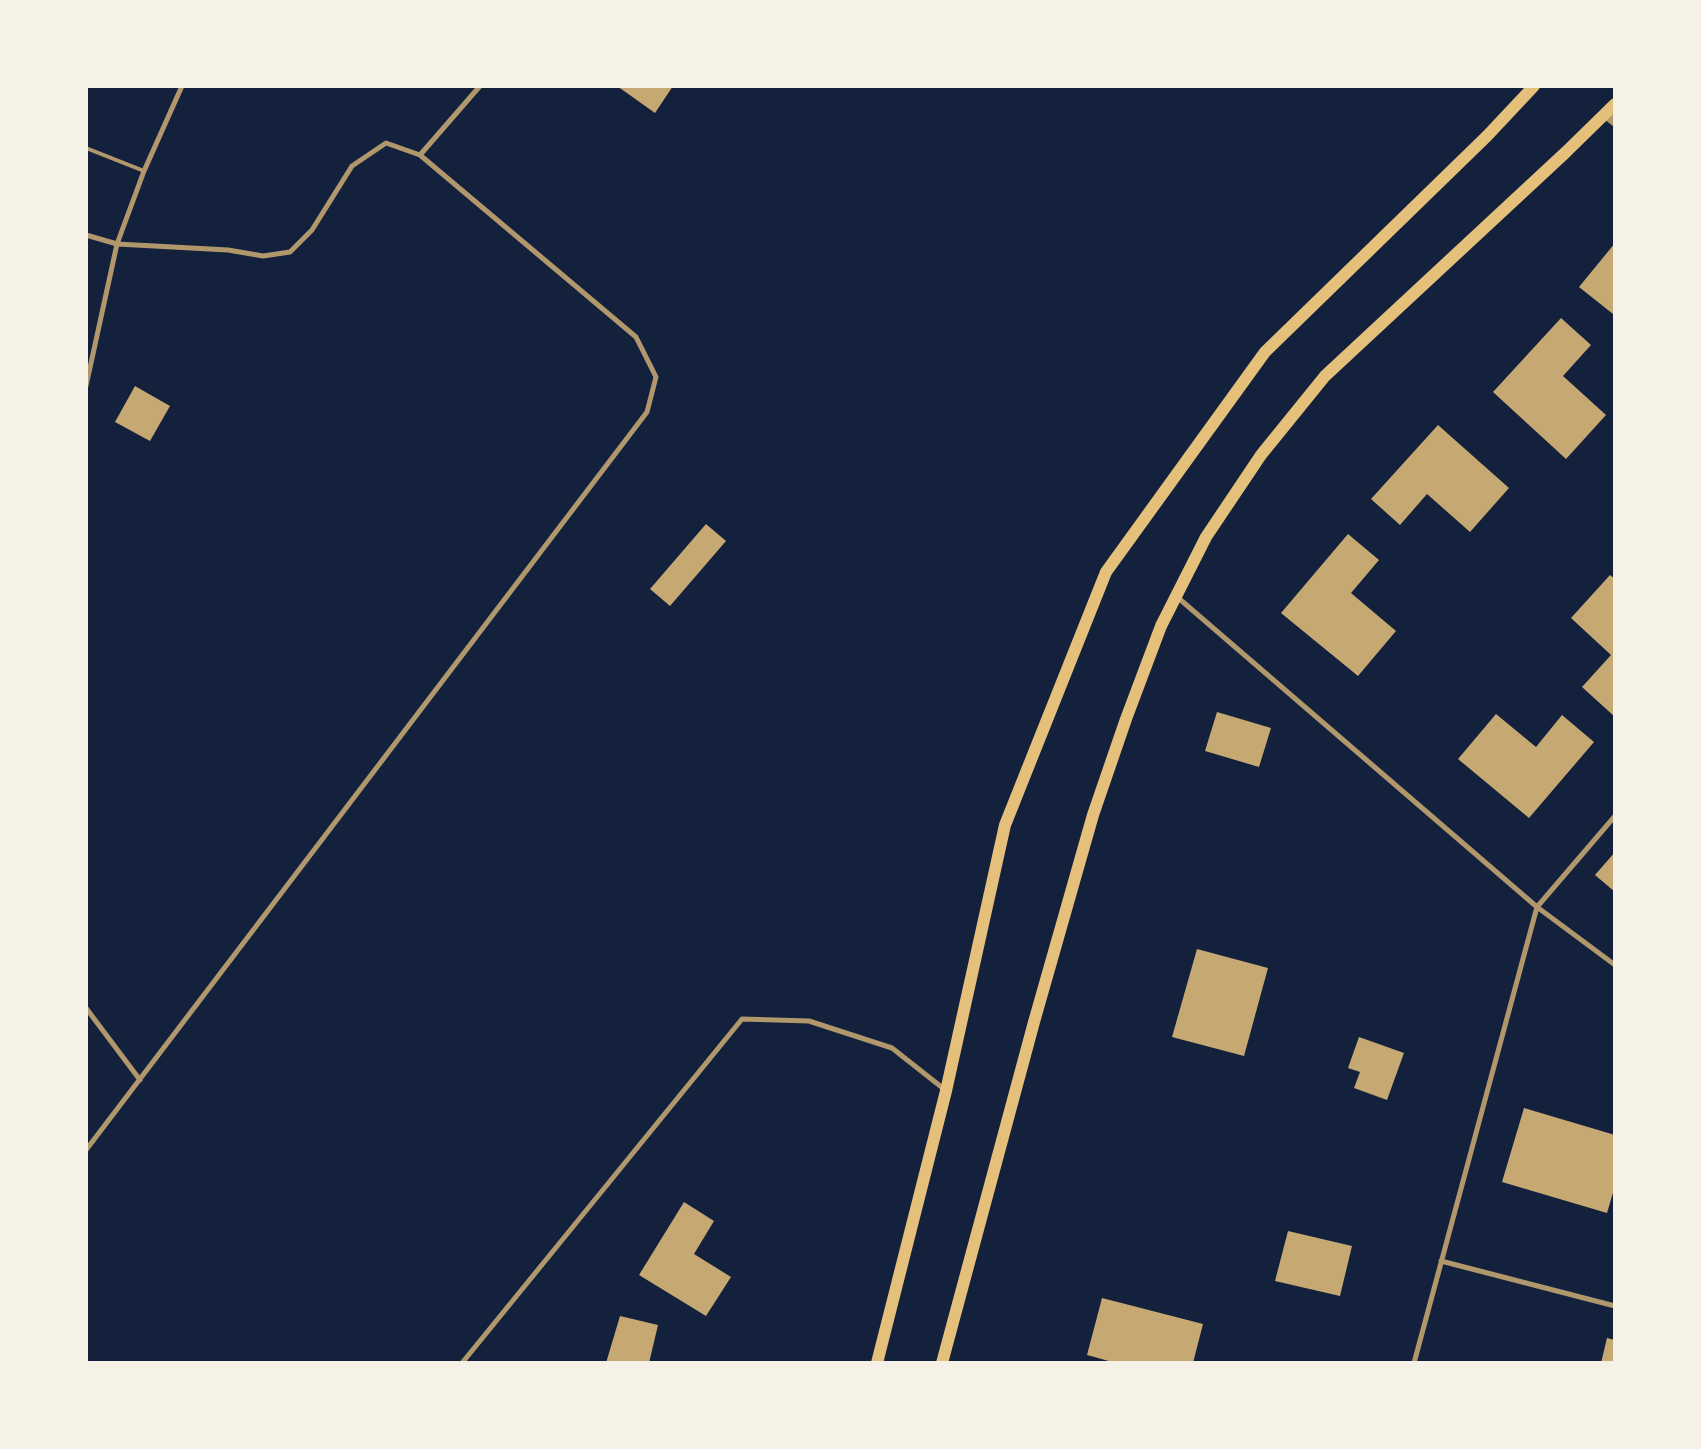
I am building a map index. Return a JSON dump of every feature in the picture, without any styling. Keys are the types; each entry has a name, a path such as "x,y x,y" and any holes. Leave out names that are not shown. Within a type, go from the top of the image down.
{"main road":[{"path":"877,1363 946,1091 1005,826 1106,572 1264,352 1488,136 1534,86"},
{"path":"942,1363 1034,1022 1093,815 1161,626 1206,537 1261,456 1325,376 1610,118 1615,104"}],"street":[{"path":"86,386 117,244 144,171 182,86"},
{"path":"420,155 480,86"},
{"path":"86,235 117,244 228,250 262,256 290,252 312,230 352,166 386,143 420,155 636,337 656,377 647,412 86,1150"},
{"path":"1176,596 1537,907 1615,965"},
{"path":"1414,1363 1537,907 1615,816"},
{"path":"86,1008 140,1080"},
{"path":"462,1363 742,1019 809,1021 892,1048 946,1091"},
{"path":"1441,1261 1615,1306"}],"lane":[{"path":"86,148 144,171"}],"building":[{"path":"617,86 673,86 655,113"},
{"path":"1615,243 1615,312 1613,314 1579,287"},
{"path":"1561,318 1591,345 1563,376 1606,415 1566,459 1493,392"},
{"path":"135,386 170,406 150,441 115,422"},
{"path":"1438,425 1509,488 1470,532 1427,494 1400,525 1371,499"},
{"path":"706,524 726,541 670,606 650,589"},
{"path":"1348,534 1379,560 1351,593 1396,631 1358,676 1281,613"},
{"path":"1610,575 1615,579 1615,717 1582,687 1611,655 1571,618"},
{"path":"1217,712 1271,728 1259,767 1205,751"},
{"path":"1496,714 1536,747 1562,715 1594,742 1529,818 1458,759"},
{"path":"1615,852 1615,892 1595,875"},
{"path":"1197,949 1268,968 1244,1056 1172,1037"},
{"path":"1359,1037 1404,1053 1387,1100 1354,1088 1360,1072 1348,1068"},
{"path":"1524,1108 1615,1135 1615,1186 1607,1213 1502,1182"},
{"path":"684,1202 714,1221 694,1254 731,1277 706,1316 639,1275"},
{"path":"1288,1231 1352,1246 1340,1296 1275,1281"},
{"path":"1102,1298 1203,1324 1193,1363 1116,1363 1087,1355"},
{"path":"620,1316 658,1325 649,1363 606,1363"},
{"path":"1607,1338 1615,1340 1615,1363 1601,1363"}]}
